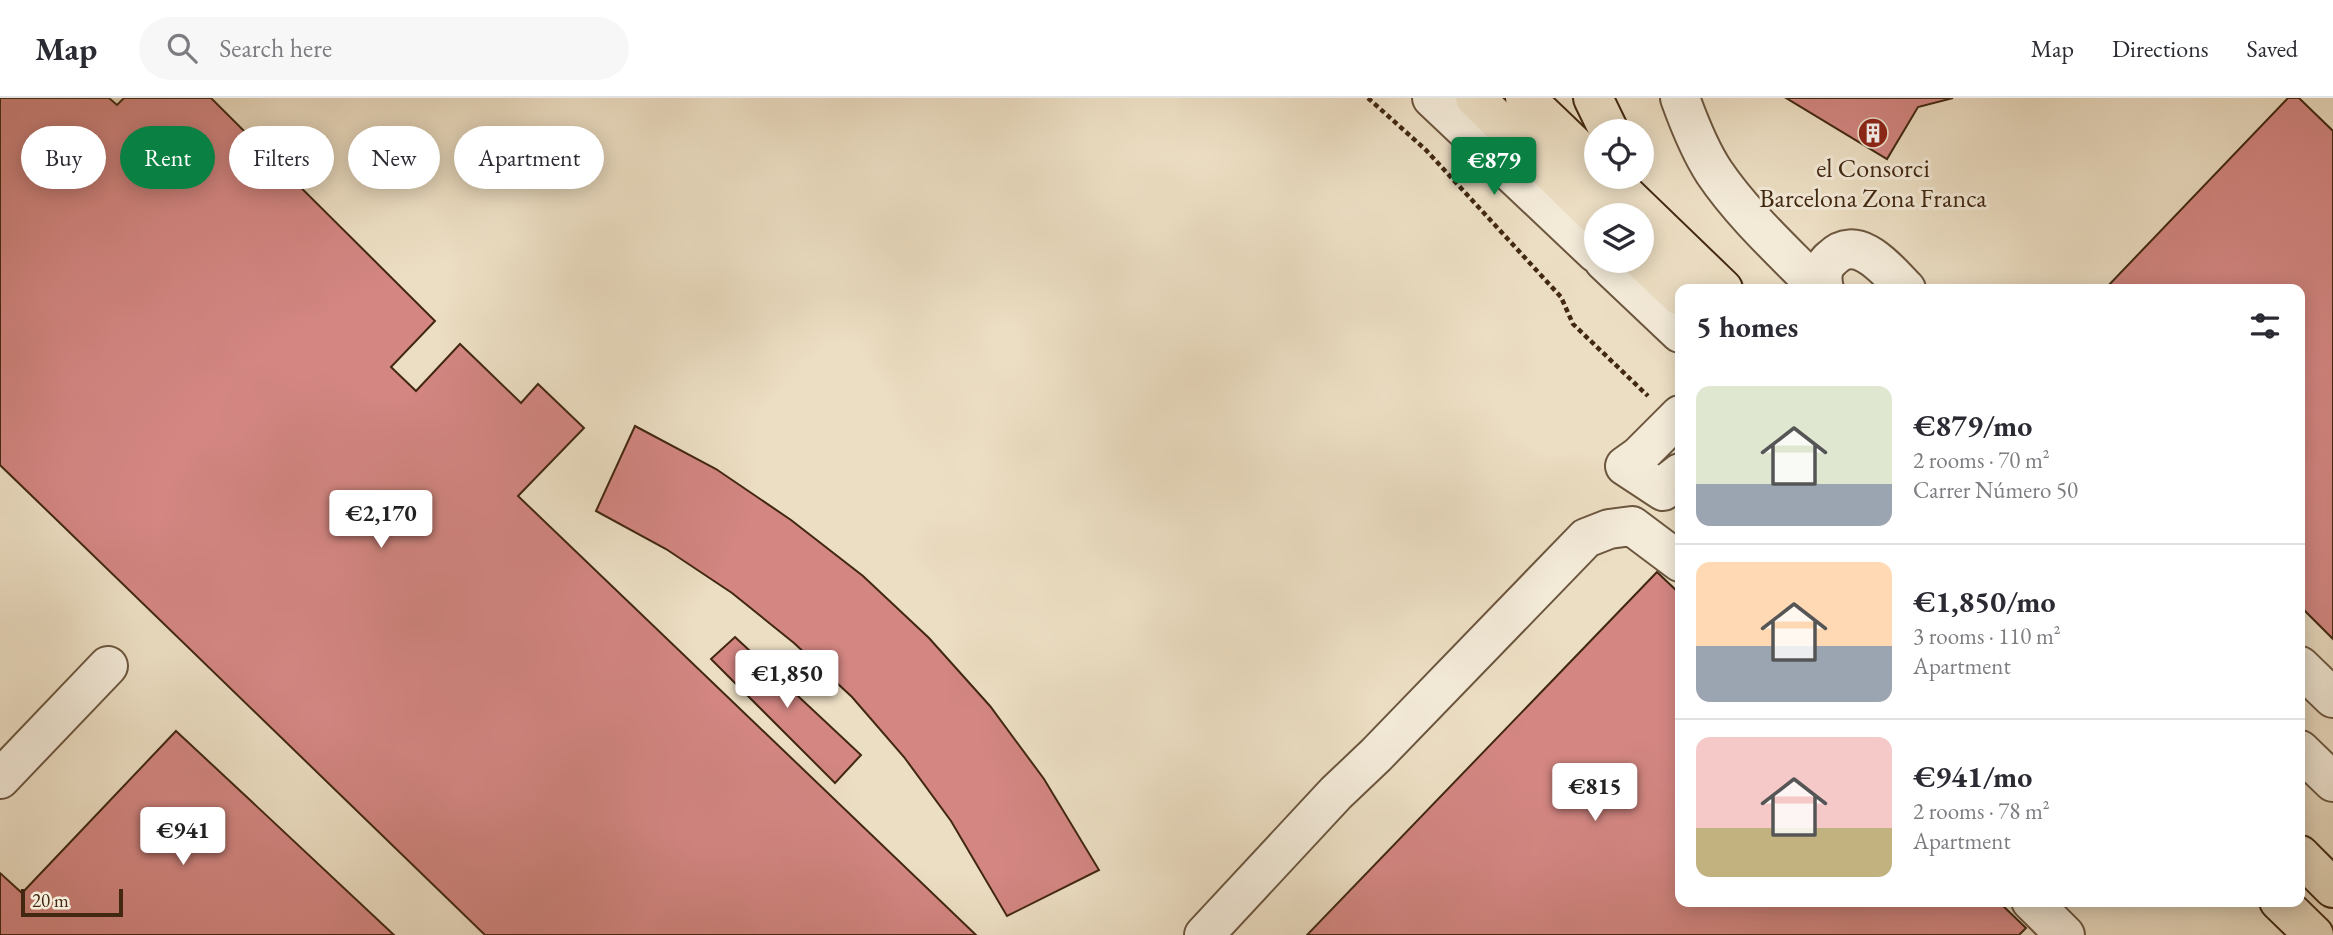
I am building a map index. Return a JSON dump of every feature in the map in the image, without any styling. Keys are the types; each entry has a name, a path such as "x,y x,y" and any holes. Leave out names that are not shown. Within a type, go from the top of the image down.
{"main road":[{"path":"1475,98 1584,204"},
{"path":"1525,98 1584,155"},
{"path":"1593,98 1603,119"},
{"path":"1619,189 1718,284"},
{"path":"1645,189 1695,262"},
{"path":"1654,271 1675,291"},
{"path":"2305,860 2333,888"},
{"path":"2285,907 2314,935"}],"street":[{"path":"1432,98 1584,242"},
{"path":"1680,98 1693,132 1714,171 1741,206 1766,232 1794,251 1807,255 1826,278 1848,250 1862,251 1901,284"},
{"path":"1617,273 1675,328"},
{"path":"1667,408 1640,456 1626,466 1663,491 1667,483 1675,477"},
{"path":"1204,935 1336,793 1586,538 1609,529 1632,526 1675,558"},
{"path":"0,779 108,666"},
{"path":"2305,671 2333,698"},
{"path":"2305,755 2333,782"},
{"path":"2037,907 2066,935"}],"path":[{"path":"1368,98 1426,150 1561,297 1573,324 1667,408"}],"building":[{"path":"0,98 109,98 117,105 124,98 211,98 239,126 229,126 229,189 302,189 435,321 391,367 416,391 460,344 521,403 538,384 584,428 518,496 976,935 485,935 0,465"},
{"name":"el Consorci Barcelona Zona Franca","path":"1786,98 1953,98 1918,107 1887,159"},
{"path":"2288,98 2299,98 2333,131 2333,639 2305,611 2305,284 2110,284"},
{"path":"635,426 716,469 791,520 863,576 929,638 990,706 1044,779 1099,870 1007,916 951,821 904,757 852,697 794,643 732,593 666,549 596,511"},
{"path":"1657,572 1675,589 1675,907 2004,907 2026,928 2019,935 1307,935"},
{"path":"735,637 861,755 835,783 711,659"},
{"path":"176,731 394,935 0,935 0,873 22,893"}],"place":[{"name":"el Consorci Barcelona Zona Franca","path":"1873,133"}]}
